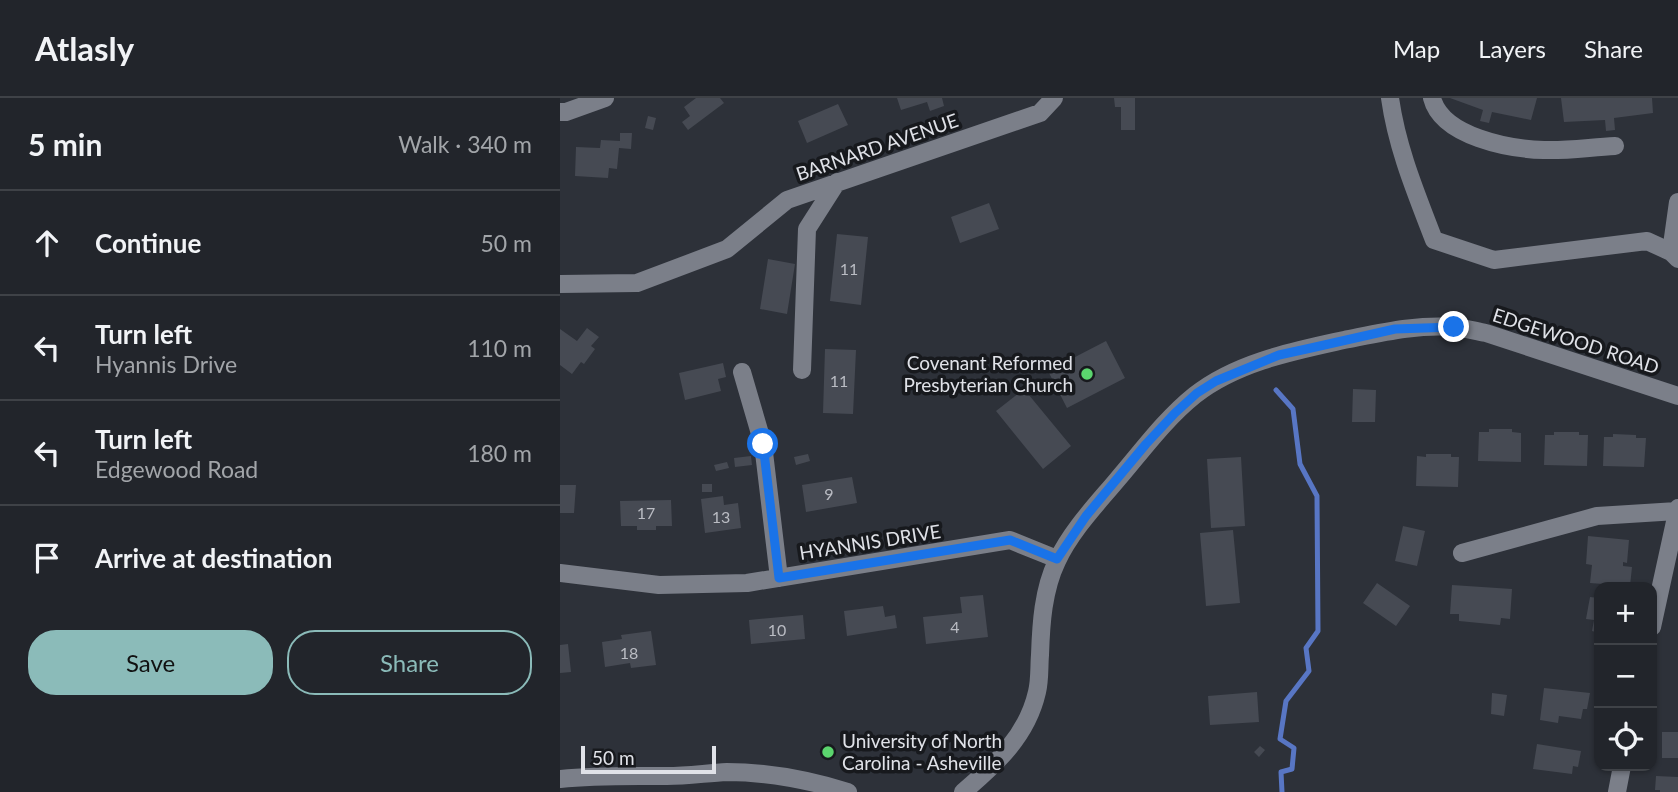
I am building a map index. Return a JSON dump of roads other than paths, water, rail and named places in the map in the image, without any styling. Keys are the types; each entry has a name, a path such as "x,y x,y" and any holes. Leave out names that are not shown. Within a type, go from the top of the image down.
{"street":[{"path":"560,112 605,98"},
{"name":"BARNARD AVENUE","path":"560,284 637,284 727,249 787,200 1040,113 1054,98"},
{"path":"1390,98 1405,166 1434,240 1494,260 1647,242 1675,255 1678,202"},
{"path":"1432,98 1444,118 1465,133 1496,143 1544,150 1615,146"},
{"path":"802,370 807,229 837,182"},
{"name":"EDGEWOOD ROAD","path":"963,792 996,764 1015,742 1029,717 1038,690 1045,599 1057,559 1086,516 1175,413 1197,393 1216,381 1279,355 1395,329 1454,327 1486,333 1678,396"},
{"path":"742,372 763,444 779,578"},
{"path":"1462,553 1597,516 1678,509 1657,604"},
{"name":"HYANNIS DRIVE","path":"560,573 659,585 747,583 1010,540 1057,559"},
{"path":"1617,792 1621,771"},
{"path":"560,779 592,775 668,776 726,772 764,774 802,786 848,792"}],"waterway":[{"path":"1276,390 1293,409 1300,464 1317,496 1318,631 1306,648 1309,671 1286,701 1280,739 1294,748 1292,769 1281,772 1282,792"}],"place":[{"name":"Covenant Reformed Presbyterian Church","path":"1087,374"},
{"name":"University of North Carolina - Asheville","path":"828,752"}]}
